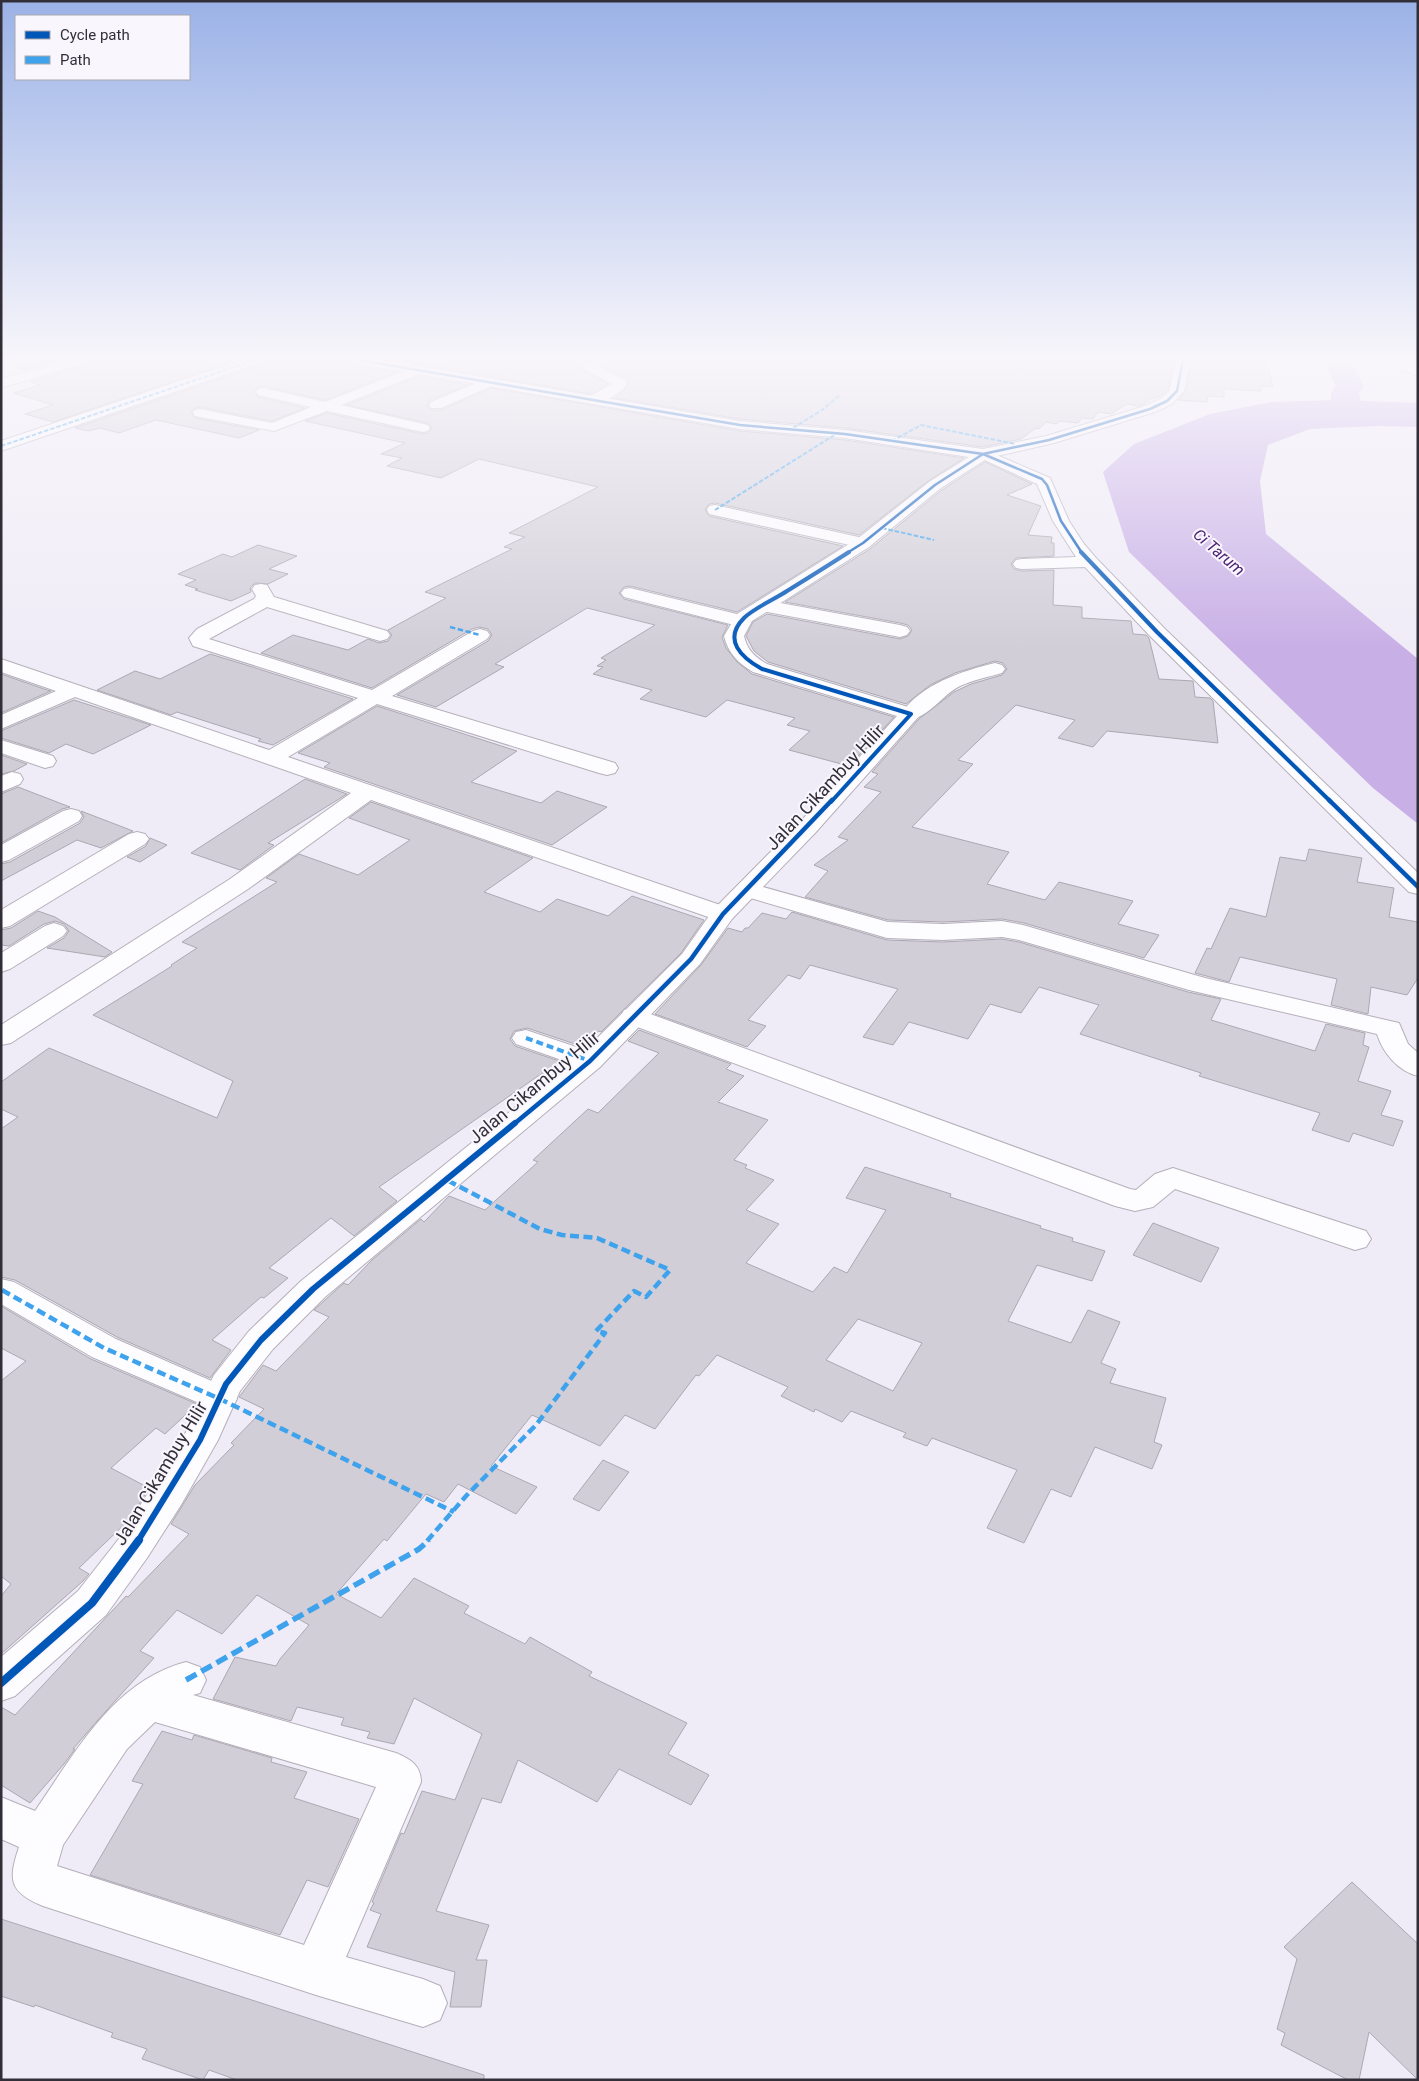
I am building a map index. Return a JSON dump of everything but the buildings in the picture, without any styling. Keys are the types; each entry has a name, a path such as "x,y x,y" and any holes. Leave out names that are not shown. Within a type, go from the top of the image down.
{"street":[{"path":"753,613 863,543 935,485 978,457"},
{"path":"991,457 1044,481 1061,521 1077,547 1090,562 1157,632 1418,887"},
{"path":"714,510 863,543"},
{"path":"1022,564 1090,562"},
{"path":"630,593 753,613 900,630"},
{"path":"380,635 262,595 239,616 204,633 199,638 200,642 205,645 606,768"},
{"name":"Jalan Cikambuy Hilir","path":"1,1683 92,1604 134,1547 168,1494 200,1440 226,1384 251,1352 295,1305 590,1061 690,959 724,914 749,890 911,714 772,673 752,663 743,657 735,643 734,636 753,613"},
{"path":"271,758 480,635"},
{"path":"1,665 724,914"},
{"path":"911,714 936,692 953,682 995,669"},
{"path":"1,723 75,690"},
{"path":"1,746 45,761"},
{"path":"1,1037 239,884 368,792"},
{"path":"1,855 71,816"},
{"path":"1,921 137,839"},
{"path":"749,890 887,930 943,932 1002,929 1023,932 1198,984 1389,1029 1391,1039 1399,1054 1418,1067"},
{"path":"1,964 54,931"},
{"path":"634,1016 1138,1202 1144,1200 1164,1180 1173,1178 1355,1239"},
{"path":"526,1038 590,1061"},
{"path":"2,1290 104,1348 220,1399"},
{"path":"186,1680 175,1683 148,1701 112,1735 44,1836 34,1869 35,1878 44,1884 316,1972 423,2003"},
{"path":"148,1701 396,1773 400,1777 400,1782 316,1972"},
{"path":"1,1818 44,1836"}],"water":[{"name":"Ci Tarum","path":"1119,457 1265,457 1260,481 1266,534 1418,659 1418,824 1373,788 1129,552 1103,472"}],"marked path":[{"path":"715,510 801,457"},
{"path":"882,528 934,540"},
{"path":"450,627 480,635"},
{"path":"526,1038 590,1061"},
{"path":"186,1680 419,1549 435,1534 466,1496 536,1425 605,1333 596,1331 634,1291 646,1297 670,1270 597,1238 562,1235 540,1229 445,1179"},
{"path":"2,1290 104,1348 220,1399 454,1512"}],"cycle path":[{"path":"1,1683 92,1603 134,1547 168,1494 200,1440 226,1384 261,1340 313,1289 590,1061 691,959 723,914 808,827 911,714 772,673 753,664 739,653 735,638 737,629 744,618 863,543 935,485 978,457"},
{"path":"991,457 1042,479 1047,485 1061,521 1077,547 1090,562 1157,632 1418,887"}]}
